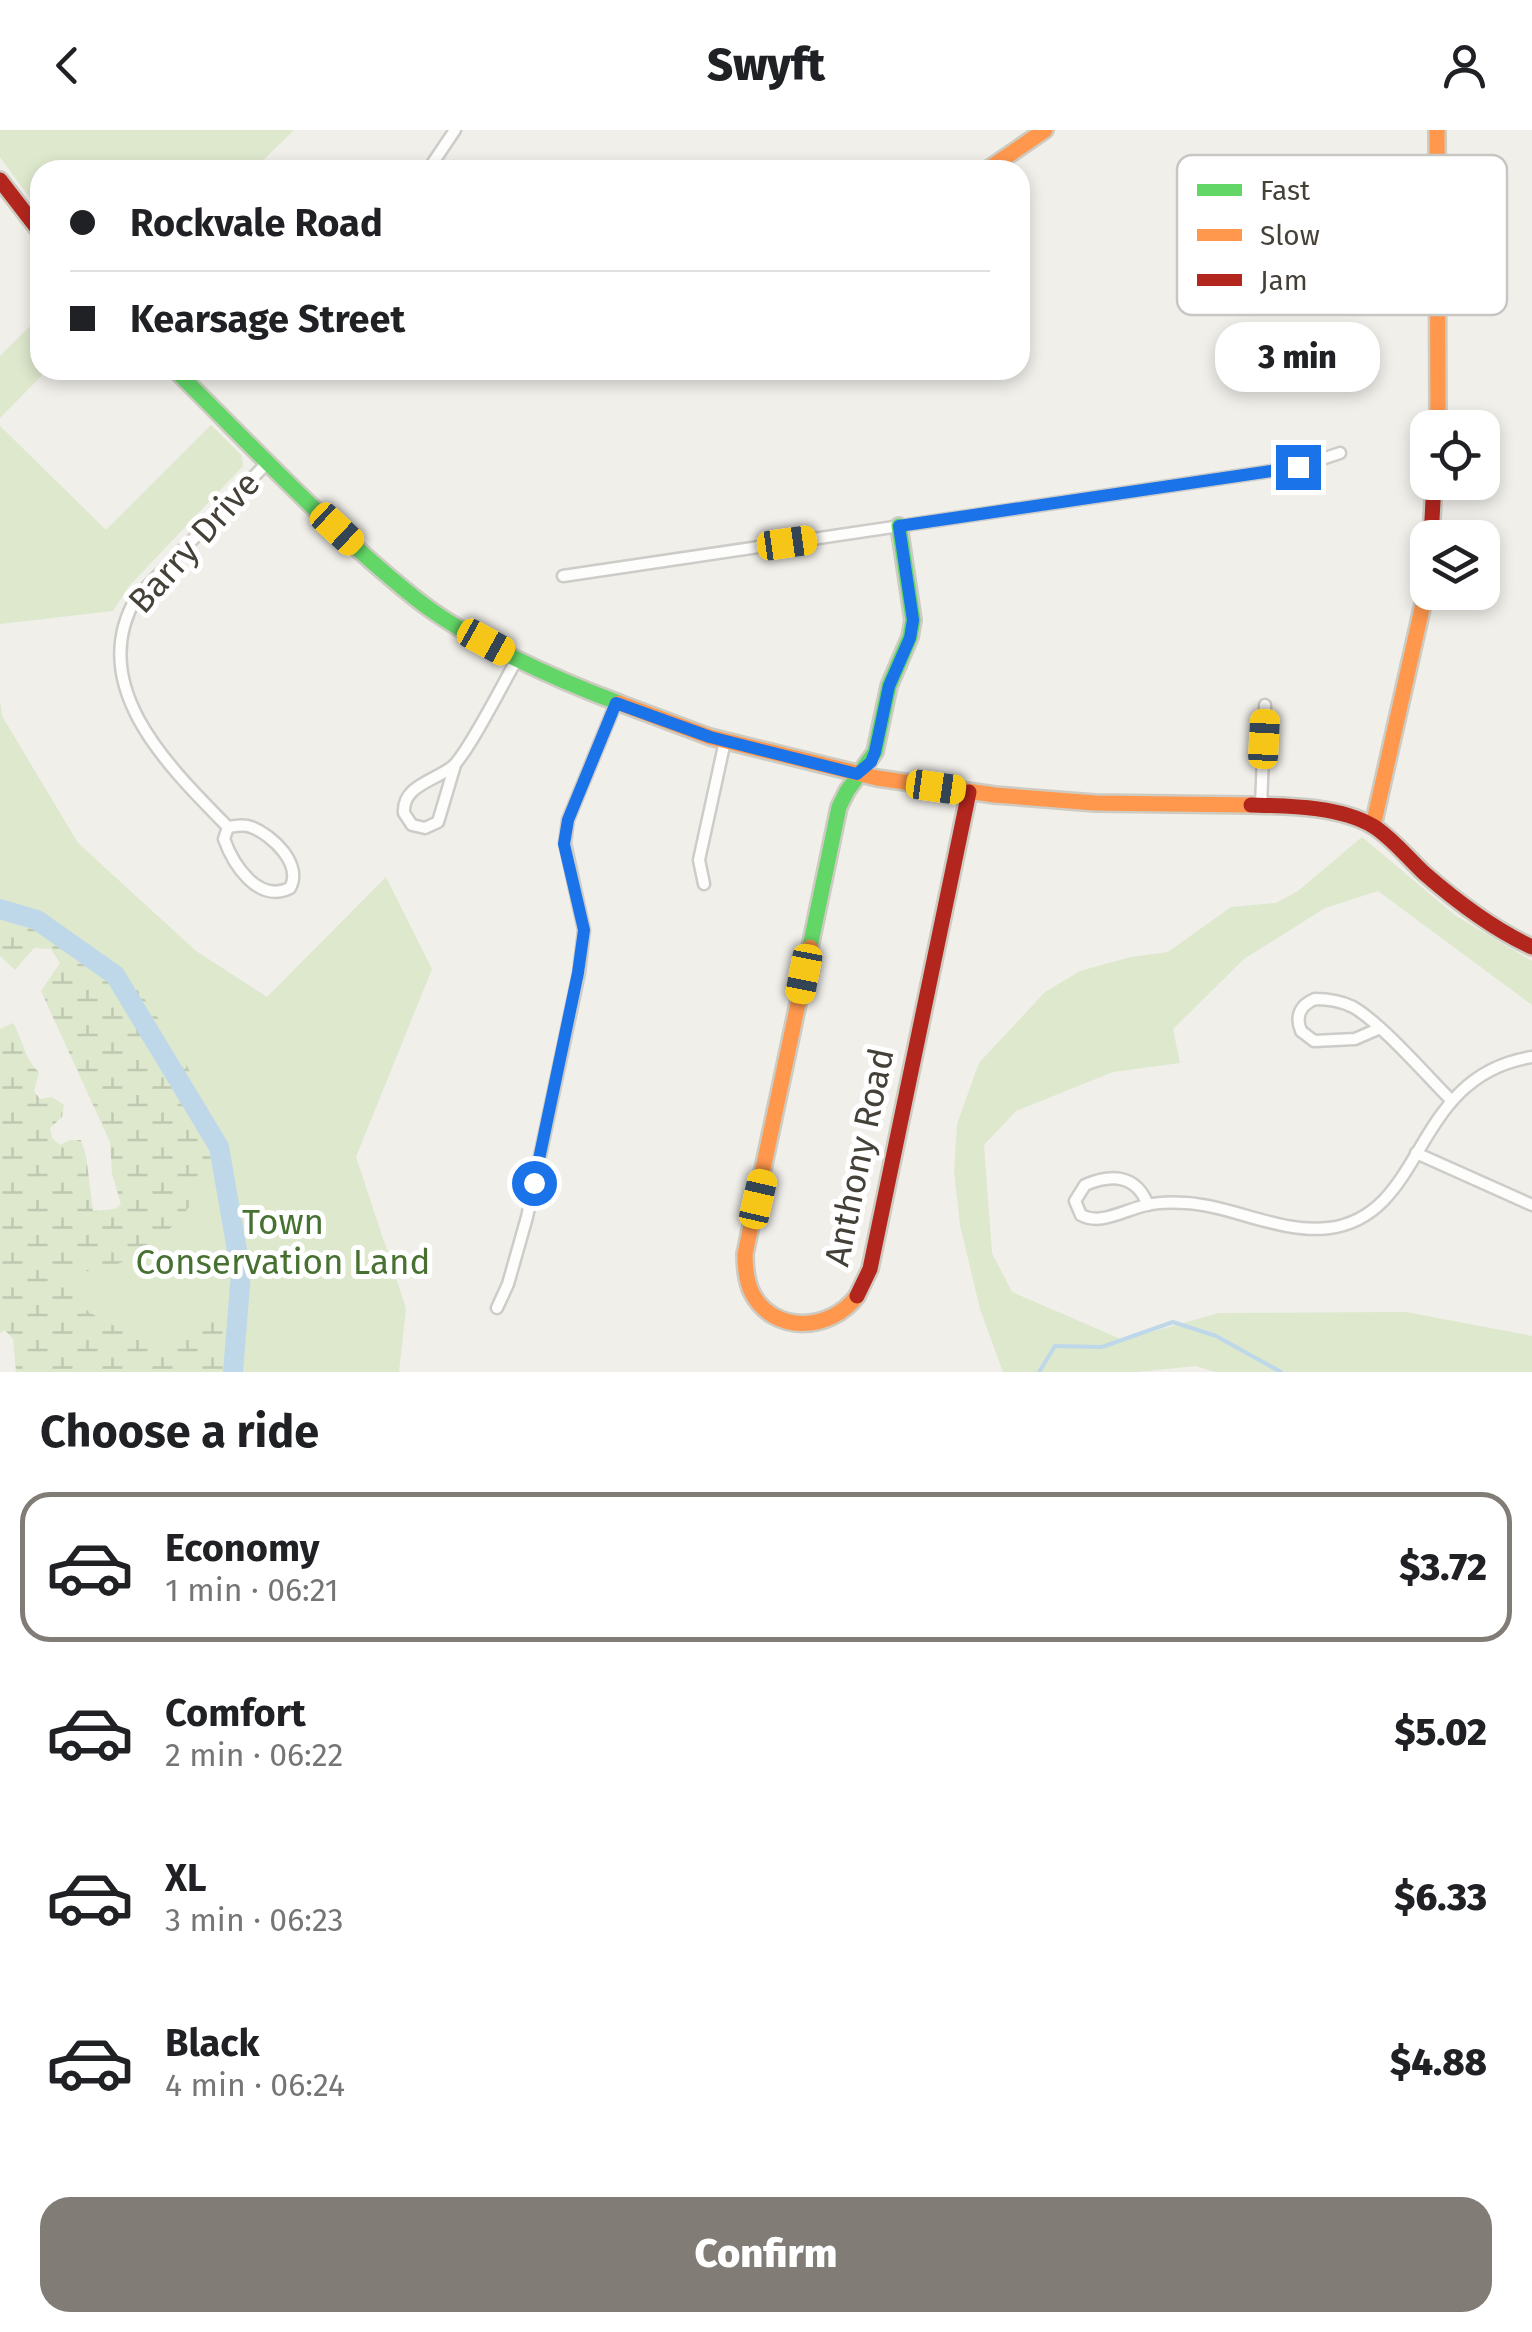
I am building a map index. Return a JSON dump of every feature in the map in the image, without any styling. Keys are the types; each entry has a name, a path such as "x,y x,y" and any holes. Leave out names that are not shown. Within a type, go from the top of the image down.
{"street":[{"path":"435,160 455,130"},
{"path":"1002,160 1045,130"},
{"path":"0,180 30,219"},
{"path":"1438,315 1438,410"},
{"path":"185,380 417,600 517,659 616,703 726,741 857,774 969,792 1138,806 1261,806 1341,814 1372,826 1439,886 1508,936 1532,947"},
{"path":"563,576 1298,467 1340,453"},
{"name":"Barry Drive","path":"228,827 224,839 230,855 246,876 261,890 290,888 294,873 290,860 250,826 228,827 192,793 146,731 120,672 119,638 136,598 268,462"},
{"path":"857,774 871,762 875,752 889,686 910,638 913,620 899,526"},
{"path":"1372,826 1424,610"},
{"path":"455,765 409,794 403,806 412,825 425,828 438,822 455,765 517,659"},
{"path":"497,1308 527,1217 578,973 584,930 564,844 568,820 616,703"},
{"path":"1261,806 1266,705"},
{"path":"704,884 699,860 726,741"},
{"name":"Anthony Road","path":"857,774 843,793 839,807 745,1254 748,1292 759,1308 805,1325 820,1324 850,1306 870,1269 969,792"},
{"path":"1378,1029 1356,1039 1314,1041 1301,1031 1298,1018 1306,1003 1324,999 1350,1006 1378,1029 1451,1100"},
{"path":"1148,1205 1140,1189 1119,1177 1084,1186 1075,1201 1081,1215 1091,1220 1148,1205 1200,1204 1301,1228 1335,1227 1367,1214 1385,1200 1451,1100 1484,1072 1532,1057"},
{"path":"1416,1153 1532,1205"}],"green space":[{"path":"0,130 294,130 263,160 30,160 30,198 0,157"},
{"path":"30,326 30,380 37,380 0,418 0,356"},
{"path":"211,425 242,456 243,466 129,586 113,611 0,624 0,426 106,530"},
{"name":"Town Conservation Land","path":"0,700 2,716 78,843 196,951 267,997 386,877 432,969 356,1157 406,1308 399,1372 232,1372 233,1329 227,1322 210,1322 168,1336 150,1337 105,1321 77,1301 72,1281 78,1276 132,1256 180,1219 205,1178 212,1141 208,1117 184,1060 125,974 79,934 0,907"},
{"path":"0,803 379,1230 394,1275 372,1372 16,1372 13,1339 5,1330 0,1333 0,1029 13,1023 30,1062 39,1072 34,1091 40,1099 52,1097 64,1105 62,1117 50,1128 52,1138 60,1145 81,1140 93,1211 115,1209 121,1204 112,1174 110,1142 41,991 60,963 51,949 34,948 15,970 0,956"},
{"path":"1362,837 1456,916 1532,961 1532,1005 1378,891 1325,908 1244,959 1173,1029 1180,1063 1113,1072 1016,1111 984,1145 992,1253 1012,1292 1123,1340 1219,1313 1406,1312 1532,1336 1532,1372 1215,1372 1196,1366 1137,1372 1003,1372 980,1309 960,1225 954,1171 957,1124 979,1063 1045,992 1080,971 1168,952 1231,907 1276,903 1298,891"}],"waterway":[{"path":"0,909 37,920 115,975 219,1147 241,1273 233,1372"},
{"path":"1039,1372 1055,1346 1102,1347 1173,1322 1216,1336 1281,1372"}],"traffic: fast":[{"path":"185,380 322,516 415,598 513,657 619,703"},
{"path":"810,947 839,807 875,752 889,686 910,637 913,620 899,526"}],"traffic: slow":[{"path":"1002,160 1045,130"},
{"path":"1437,130 1437,155"},
{"path":"1438,315 1438,410"},
{"path":"1373,826 1422,610"},
{"path":"619,703 710,737 877,778 995,795 1095,803 1251,805"},
{"path":"810,947 745,1254 746,1274 762,1307 788,1322 818,1322 846,1308 857,1296"}],"traffic: jam":[{"path":"0,180 30,219"},
{"path":"1432,520 1433,500"},
{"path":"857,1296 870,1269 969,792"},
{"path":"1251,805 1329,811 1360,819 1393,842 1462,904 1532,947"}],"route":[{"path":"534,1183 584,930 564,844 568,820 616,703 710,737 857,774 871,762 875,752 889,686 910,638 913,620 899,526 1298,467"}]}
